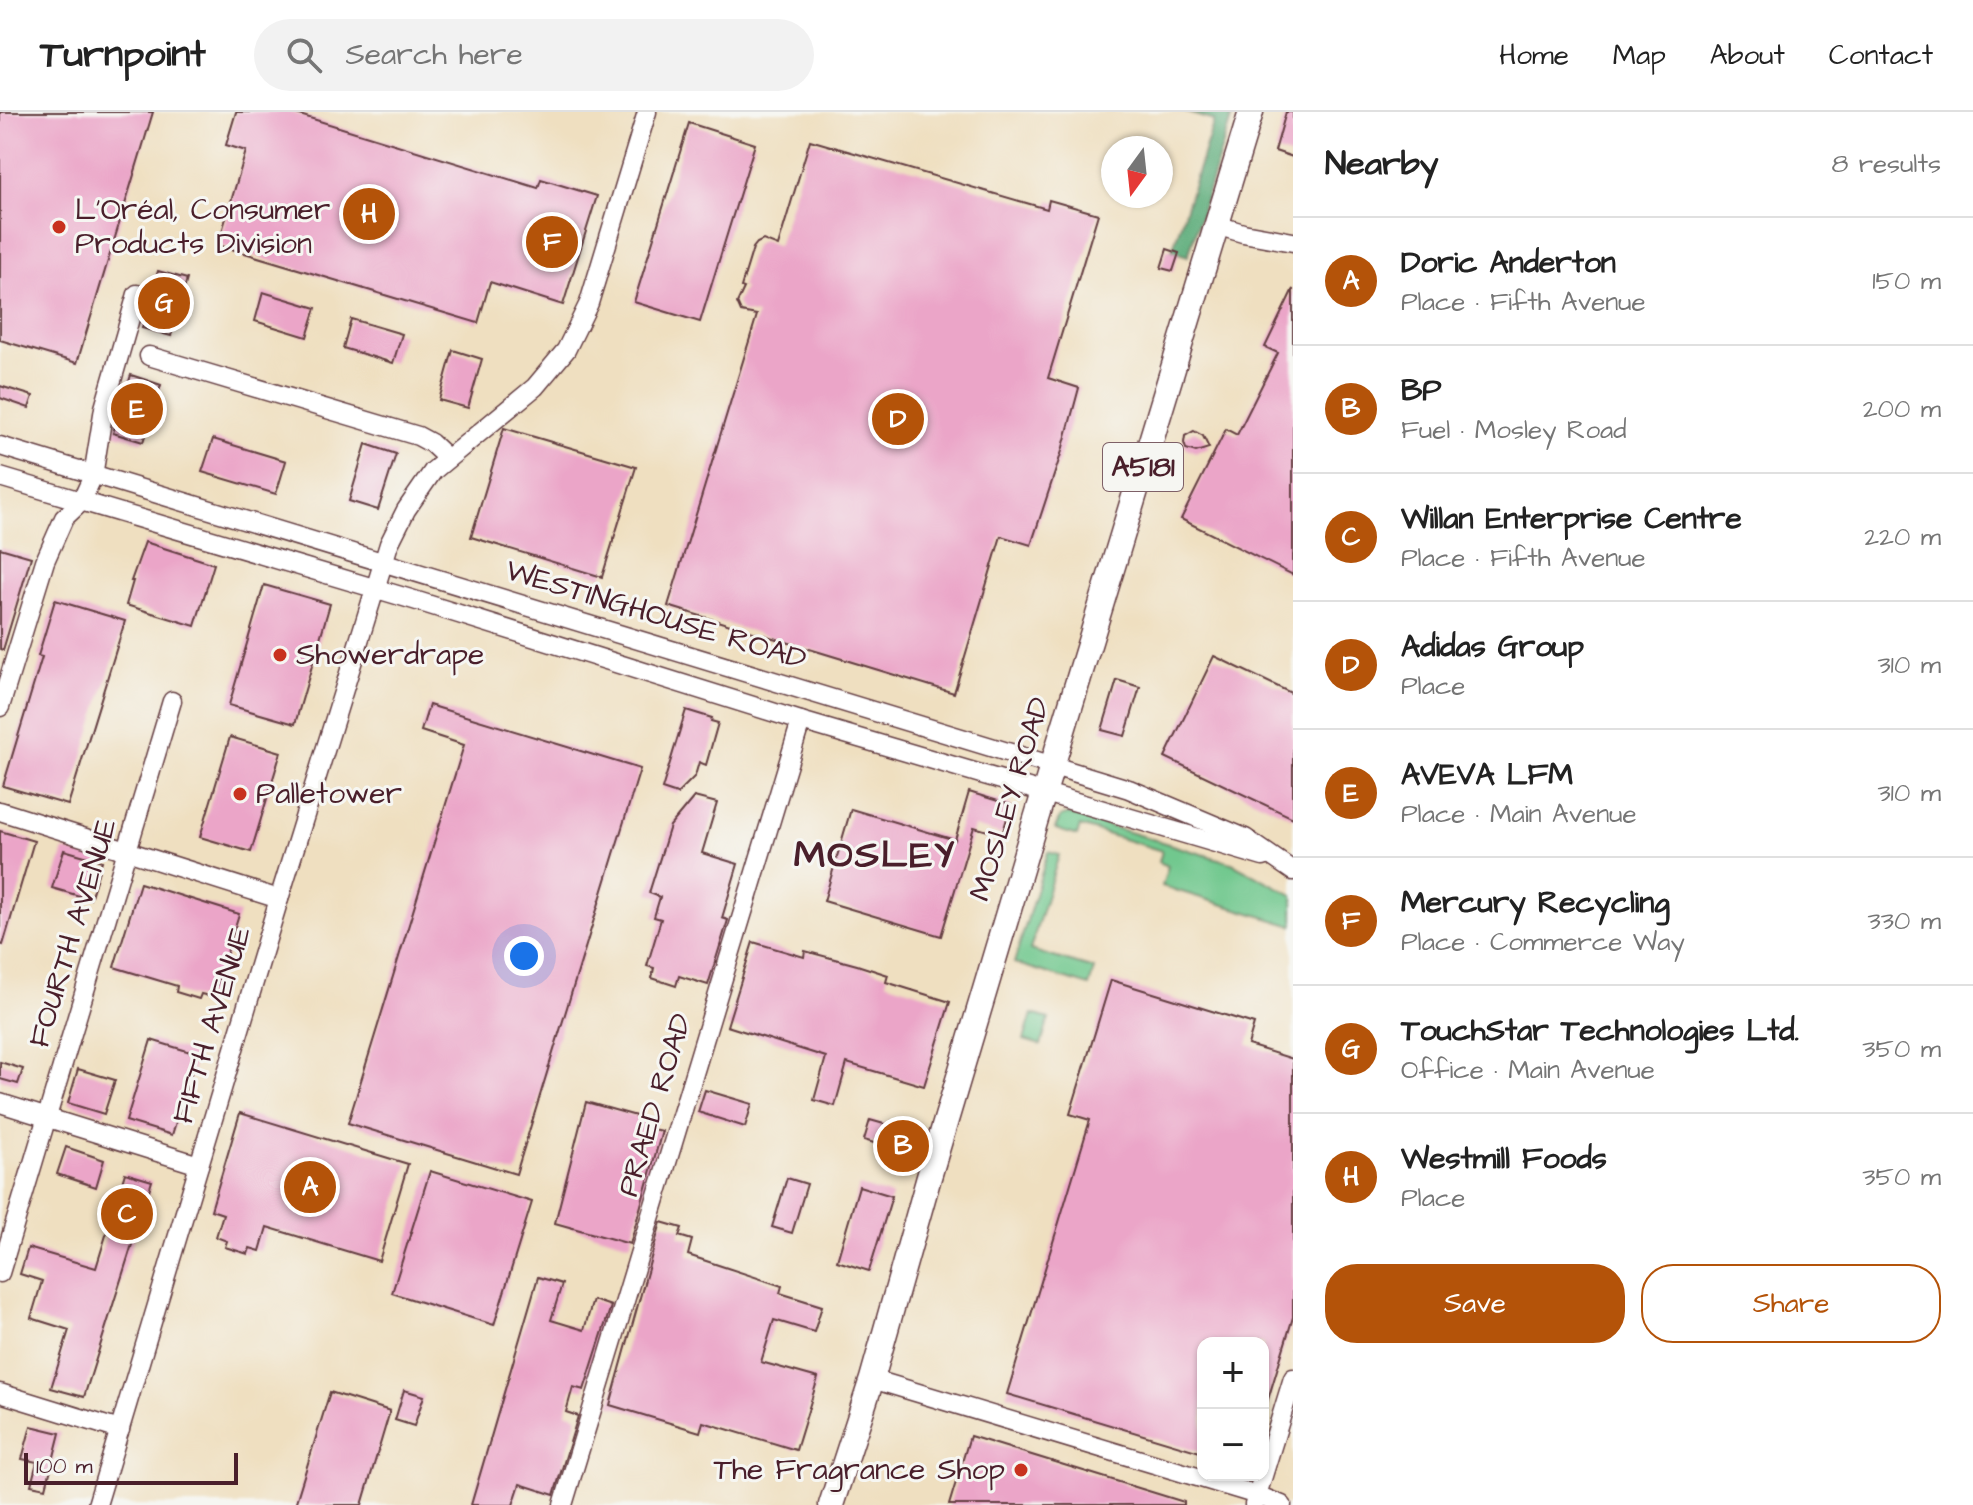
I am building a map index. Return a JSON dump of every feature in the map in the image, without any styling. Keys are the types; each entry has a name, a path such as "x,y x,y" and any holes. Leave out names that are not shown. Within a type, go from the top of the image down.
{"main road":[{"name":"MOSLEY ROAD","path":"831,1505 872,1379 1052,764 1251,112"}],"street":[{"name":"FIFTH AVENUE","path":"97,1505 383,562 406,510 428,478 447,458 535,387 558,363 575,336 589,303 647,112"},
{"path":"1216,225 1293,242"},
{"path":"0,707 45,561 64,518 81,502 93,476 104,408 137,294"},
{"path":"149,356 418,436 447,458"},
{"name":"WESTINGHOUSE ROAD","path":"0,446 1052,764 1174,806 1245,838 1289,868"},
{"name":"WESTINGHOUSE ROAD","path":"0,477 375,588 1289,868"},
{"path":"539,638 546,611"},
{"path":"616,662 624,635"},
{"name":"FOURTH AVENUE","path":"0,1273 172,701"},
{"name":"PRAED ROAD","path":"563,1505 801,721"},
{"path":"0,811 279,899"},
{"path":"0,1103 199,1165"},
{"path":"1255,1500 1293,1378"},
{"path":"872,1379 1255,1500 1282,1505"},
{"path":"0,1393 120,1430"}],"green space":[{"path":"1185,112 1233,112 1188,256 1172,251 1214,121"},
{"path":"1068,814 1232,863 1293,895 1293,926 1162,886 1168,866 1159,862 1162,851 1080,826 1077,836 1055,829 1060,817"},
{"path":"1048,852 1059,855 1030,950 1094,969 1089,986 1014,963"},
{"path":"1032,1014 1049,1019 1041,1045 1024,1040"}],"building":[{"name":"L’Oréal, Consumer Products Division","path":"0,112 153,112 77,363 0,340"},
{"path":"236,112 290,112 538,188 541,179 597,196 563,305 490,282 478,323 218,245 246,151 226,145"},
{"path":"1286,112 1293,112 1293,157 1275,151"},
{"path":"689,123 755,144 700,322 634,302"},
{"path":"810,140 1047,209 1049,200 1098,214 1048,378 1079,388 1062,451 1031,545 1001,536 954,693 668,606 757,315 741,312 737,303 744,288 741,287 757,243 763,240 778,246"},
{"path":"1167,249 1179,253 1173,271 1161,268"},
{"path":"158,271 187,279 171,336 142,328"},
{"path":"1293,289 1293,575 1181,519 1226,429 1237,435 1278,353 1265,347"},
{"path":"263,292 316,308 307,337 255,321"},
{"path":"351,319 402,334 393,363 343,348"},
{"path":"453,350 482,359 468,408 439,400"},
{"path":"131,375 161,385 143,442 113,433"},
{"path":"0,386 33,396 29,408 0,398"},
{"path":"504,428 636,467 602,577 471,537"},
{"path":"1194,431 1203,436 1209,448 1196,452 1186,449 1185,436"},
{"path":"213,439 286,461 276,494 202,472"},
{"path":"366,444 396,454 378,510 349,501"},
{"path":"145,542 214,564 195,626 126,605"},
{"path":"0,548 31,557 3,650 0,649"},
{"name":"Showerdrape","path":"264,585 330,604 295,724 229,705"},
{"path":"55,600 125,621 68,805 3,786 42,657 38,656"},
{"path":"1214,656 1293,694 1293,818 1165,757"},
{"path":"1117,680 1140,687 1125,736 1102,730"},
{"path":"429,705 640,769 516,1174 348,1123 464,745 421,731"},
{"path":"686,710 718,723 706,765 699,762 695,776 677,794 662,789"},
{"name":"Palletower","path":"230,737 281,752 251,852 200,837"},
{"path":"969,792 1011,805 1002,835 974,827 941,936 824,901 851,809 955,840"},
{"path":"694,797 717,803 702,853 738,864 722,918 728,920 708,985 679,976 676,986 652,978 654,968 647,966 661,919 654,917 660,897 649,893 670,826"},
{"path":"0,831 34,841 3,945 0,944"},
{"path":"64,850 102,861 90,899 52,888"},
{"path":"140,883 239,914 213,997 201,994 199,999 176,992 177,986 114,967"},
{"path":"753,942 804,957 805,951 857,965 888,975 886,982 950,1002 924,1086 847,1063 835,1106 814,1100 826,1057 727,1026"},
{"path":"1111,980 1254,1024 1248,1045 1293,1059 1293,1317 1269,1396 1269,1337 1197,1337 1197,1451 1007,1394 1090,1120 1070,1114"},
{"path":"151,1040 197,1054 172,1135 126,1121"},
{"path":"0,1062 23,1069 18,1084 0,1079"},
{"path":"78,1069 115,1080 104,1114 68,1103"},
{"path":"705,1090 752,1104 745,1127 698,1112"},
{"path":"586,1102 654,1121 652,1129 662,1131 630,1244 555,1223"},
{"path":"240,1113 408,1164 379,1261 267,1227 260,1251 250,1248 248,1254 225,1247 227,1241 216,1237 223,1214 211,1210"},
{"path":"870,1120 891,1126 892,1121 925,1131 916,1161 864,1140"},
{"path":"66,1147 104,1160 96,1187 57,1174"},
{"path":"430,1171 532,1202 494,1325 392,1293"},
{"path":"125,1173 152,1181 84,1397 51,1388 69,1330 31,1318 42,1281 20,1274 28,1248 96,1268"},
{"path":"787,1178 807,1184 792,1233 772,1227"},
{"path":"859,1186 892,1196 869,1271 837,1261"},
{"path":"661,1222 682,1228 679,1236 692,1240 688,1255 782,1286 780,1293 822,1306 814,1332 774,1320 761,1362 818,1378 796,1450 703,1422 700,1432 610,1405"},
{"path":"538,1277 562,1284 551,1320 584,1330 593,1300 611,1306 584,1390 573,1387 566,1412 578,1416 554,1495 520,1484 513,1505 471,1505"},
{"path":"404,1390 424,1396 414,1426 395,1420"},
{"path":"330,1392 390,1411 362,1505 295,1505"},
{"path":"31,1426 60,1433 46,1488 31,1485 37,1462 22,1459"},
{"name":"The Fragrance Shop","path":"970,1436 1184,1502 1184,1505 949,1505"}],"place":[{"name":"Westmill Foods","path":"369,214"},
{"name":"L’Oréal, Consumer Products Division","path":"59,227"},
{"name":"Mercury Recycling","path":"552,242"},
{"name":"TouchStar Technologies Ltd.","path":"164,303"},
{"name":"AVEVA LFM","path":"137,409"},
{"name":"Adidas Group","path":"898,419"},
{"name":"Showerdrape","path":"280,655"},
{"name":"Palletower","path":"240,794"},
{"name":"BP","path":"903,1146"},
{"name":"Doric Anderton","path":"310,1187"},
{"name":"Willan Enterprise Centre","path":"127,1214"},
{"name":"The Fragrance Shop","path":"1021,1470"}],"district":[{"name":"MOSLEY","path":"875,856"}]}
